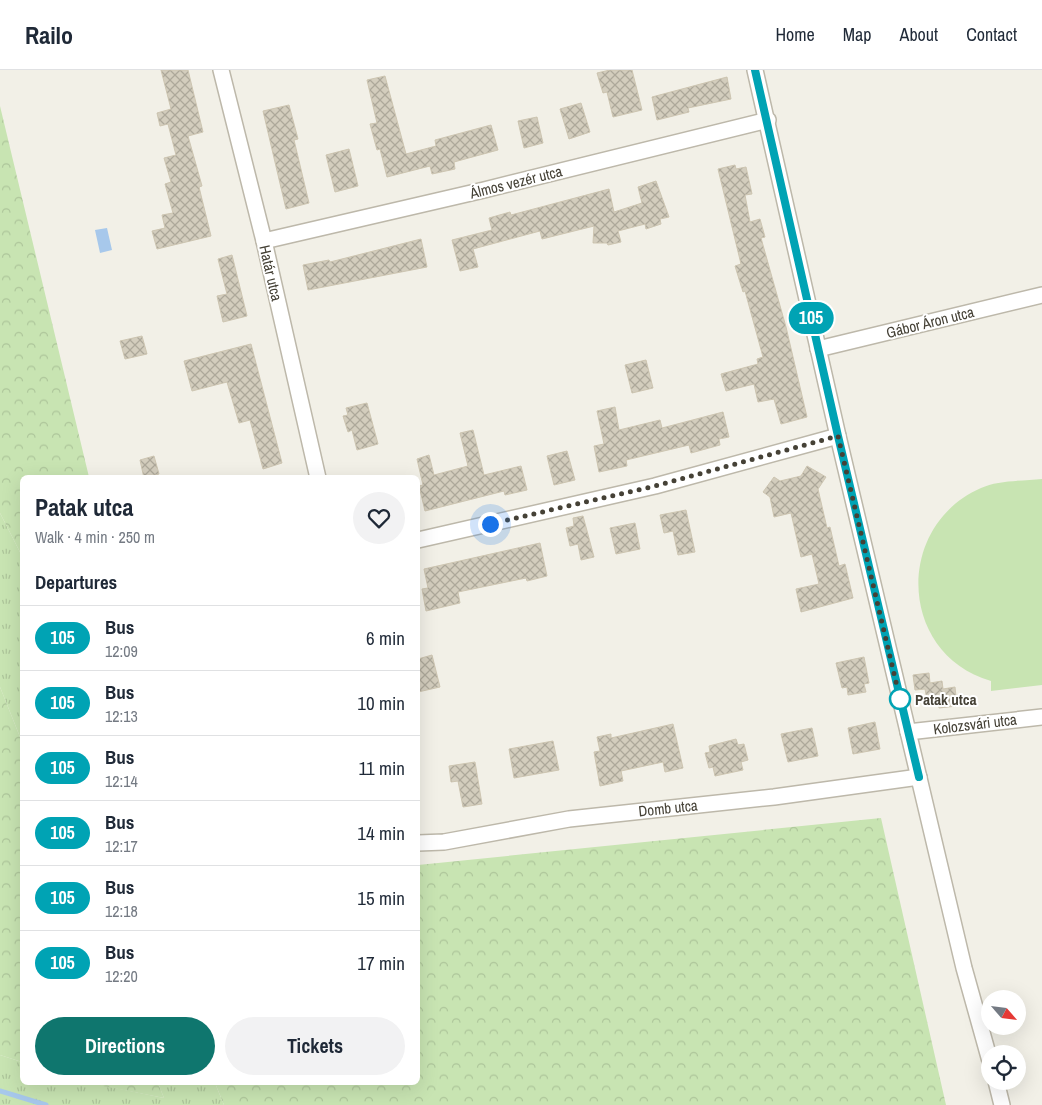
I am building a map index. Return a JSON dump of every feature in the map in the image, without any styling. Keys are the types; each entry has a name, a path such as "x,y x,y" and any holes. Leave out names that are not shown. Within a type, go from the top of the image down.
{"street":[{"name":"Határ utca","path":"221,70 264,241 317,475"},
{"path":"755,70 768,120 838,436 964,968 986,1045"},
{"name":"Álmos vezér utca","path":"264,241 484,190 768,120"},
{"name":"Gábor Áron utca","path":"818,349 1042,295"},
{"path":"420,540 655,486 838,436"},
{"name":"Kolozsvári utca","path":"908,732 1042,717"},
{"name":"Domb utca","path":"420,843 444,842 568,819 774,797 919,777"},
{"path":"998,1090 1002,1105"}],"green space":[{"path":"0,106 89,475 20,475 20,552 0,513"},
{"path":"1042,479 1042,685 991,691 991,681 960,667 938,645 924,618 919,589 921,559 933,530 953,506 988,485"},
{"path":"0,513 20,552 20,737 0,687"},
{"path":"0,687 20,737 20,1061 0,1055"},
{"path":"881,818 946,1105 224,1105 216,1085 420,1085 420,865"},
{"path":"0,1055 20,1061 20,1085 101,1085 164,1098 159,1085 216,1085 224,1105 0,1105"},
{"path":"98,1085 159,1085 164,1098"}],"water":[{"path":"107,228 112,250 100,253 95,230"}],"building":[{"path":"161,70 188,70 203,132 188,136 202,186 199,187 211,236 157,249 152,231 165,228 162,215 173,213 165,184 171,182 164,158 176,155 168,124 160,126 157,113 171,109"},
{"path":"610,70 632,70 642,110 613,117 607,92 603,93 597,73"},
{"path":"385,76 406,154 436,146 435,140 491,125 498,150 454,162 455,169 432,174 430,166 387,177 380,149 377,150 370,124 377,123 367,80"},
{"path":"727,77 731,99 688,108 689,112 657,120 652,97"},
{"path":"581,103 590,132 569,139 560,109"},
{"path":"289,105 298,139 294,140 309,203 286,209 263,111"},
{"path":"537,117 543,143 524,148 518,121"},
{"path":"349,149 358,186 335,192 326,155"},
{"path":"735,165 736,169 746,167 752,194 745,195 750,222 760,219 765,237 761,238 786,327 807,417 781,424 774,399 758,402 754,384 726,391 721,374 758,364 757,359 763,357 745,291 743,292 735,266 741,264 718,169"},
{"path":"656,181 669,217 660,219 661,224 646,229 645,224 618,231 621,242 608,245 607,243 593,243 594,226 542,239 540,231 473,249 478,267 460,271 452,240 492,230 489,218 510,212 511,215 609,189 614,212 642,203 638,187"},
{"path":"421,239 427,267 308,290 303,265 329,260 330,262"},
{"path":"232,255 247,316 223,322 217,296 227,294 218,259"},
{"path":"142,336 147,354 125,359 120,341"},
{"path":"251,344 282,463 263,469 250,420 239,423 227,382 192,391 184,361"},
{"path":"646,360 653,388 632,393 625,365"},
{"path":"367,403 378,444 357,450 352,430 348,432 343,416 348,415 346,408"},
{"path":"615,407 619,430 660,420 662,428 723,412 729,437 719,439 720,445 691,453 689,445 626,460 627,466 599,472 594,446 604,444 597,411"},
{"path":"473,430 484,475 521,466 527,490 505,495 504,491 425,511 420,490 420,486 423,485 417,459 429,455 434,475 468,466 460,433"},
{"path":"567,451 575,480 554,485 547,456"},
{"path":"154,456 159,474 143,475 140,460"},
{"path":"807,466 826,477 818,489 827,528 830,527 839,566 845,564 853,598 801,612 796,589 819,584 812,554 801,557 791,513 774,517 770,497 763,492 774,477 780,481 801,476"},
{"path":"686,510 695,552 678,555 673,531 664,533 660,515"},
{"path":"583,516 594,557 581,560 578,544 570,546 566,528 574,526 573,518"},
{"path":"635,523 640,549 616,554 610,528"},
{"path":"540,543 547,576 527,581 526,578 458,592 460,603 426,611 422,589 428,588 424,569"},
{"path":"432,655 440,687 420,692 420,658"},
{"path":"864,657 869,683 864,684 866,692 848,695 847,687 842,688 836,663"},
{"path":"929,673 930,683 942,681 943,689 955,687 957,706 939,708 938,698 927,700 925,689 915,690 913,675"},
{"path":"875,722 880,749 853,754 848,728"},
{"path":"673,724 683,768 665,772 663,762 621,771 623,781 600,786 594,752 600,751 597,737 611,734 611,738"},
{"path":"812,728 818,756 788,762 781,734"},
{"path":"736,739 738,745 744,744 748,760 741,762 743,770 715,776 713,767 709,768 705,753 710,752 709,746"},
{"path":"553,741 559,770 514,778 509,749"},
{"path":"475,762 482,804 463,807 458,781 451,782 449,766"}],"waterway":[{"path":"0,1091 46,1105"}],"bus line":[{"name":"105","path":"755,70 768,120 838,436 919,777"}],"place":[{"name":"Patak utca","path":"900,699"}],"route":[{"path":"490,524 655,486 838,436 900,699"}]}
